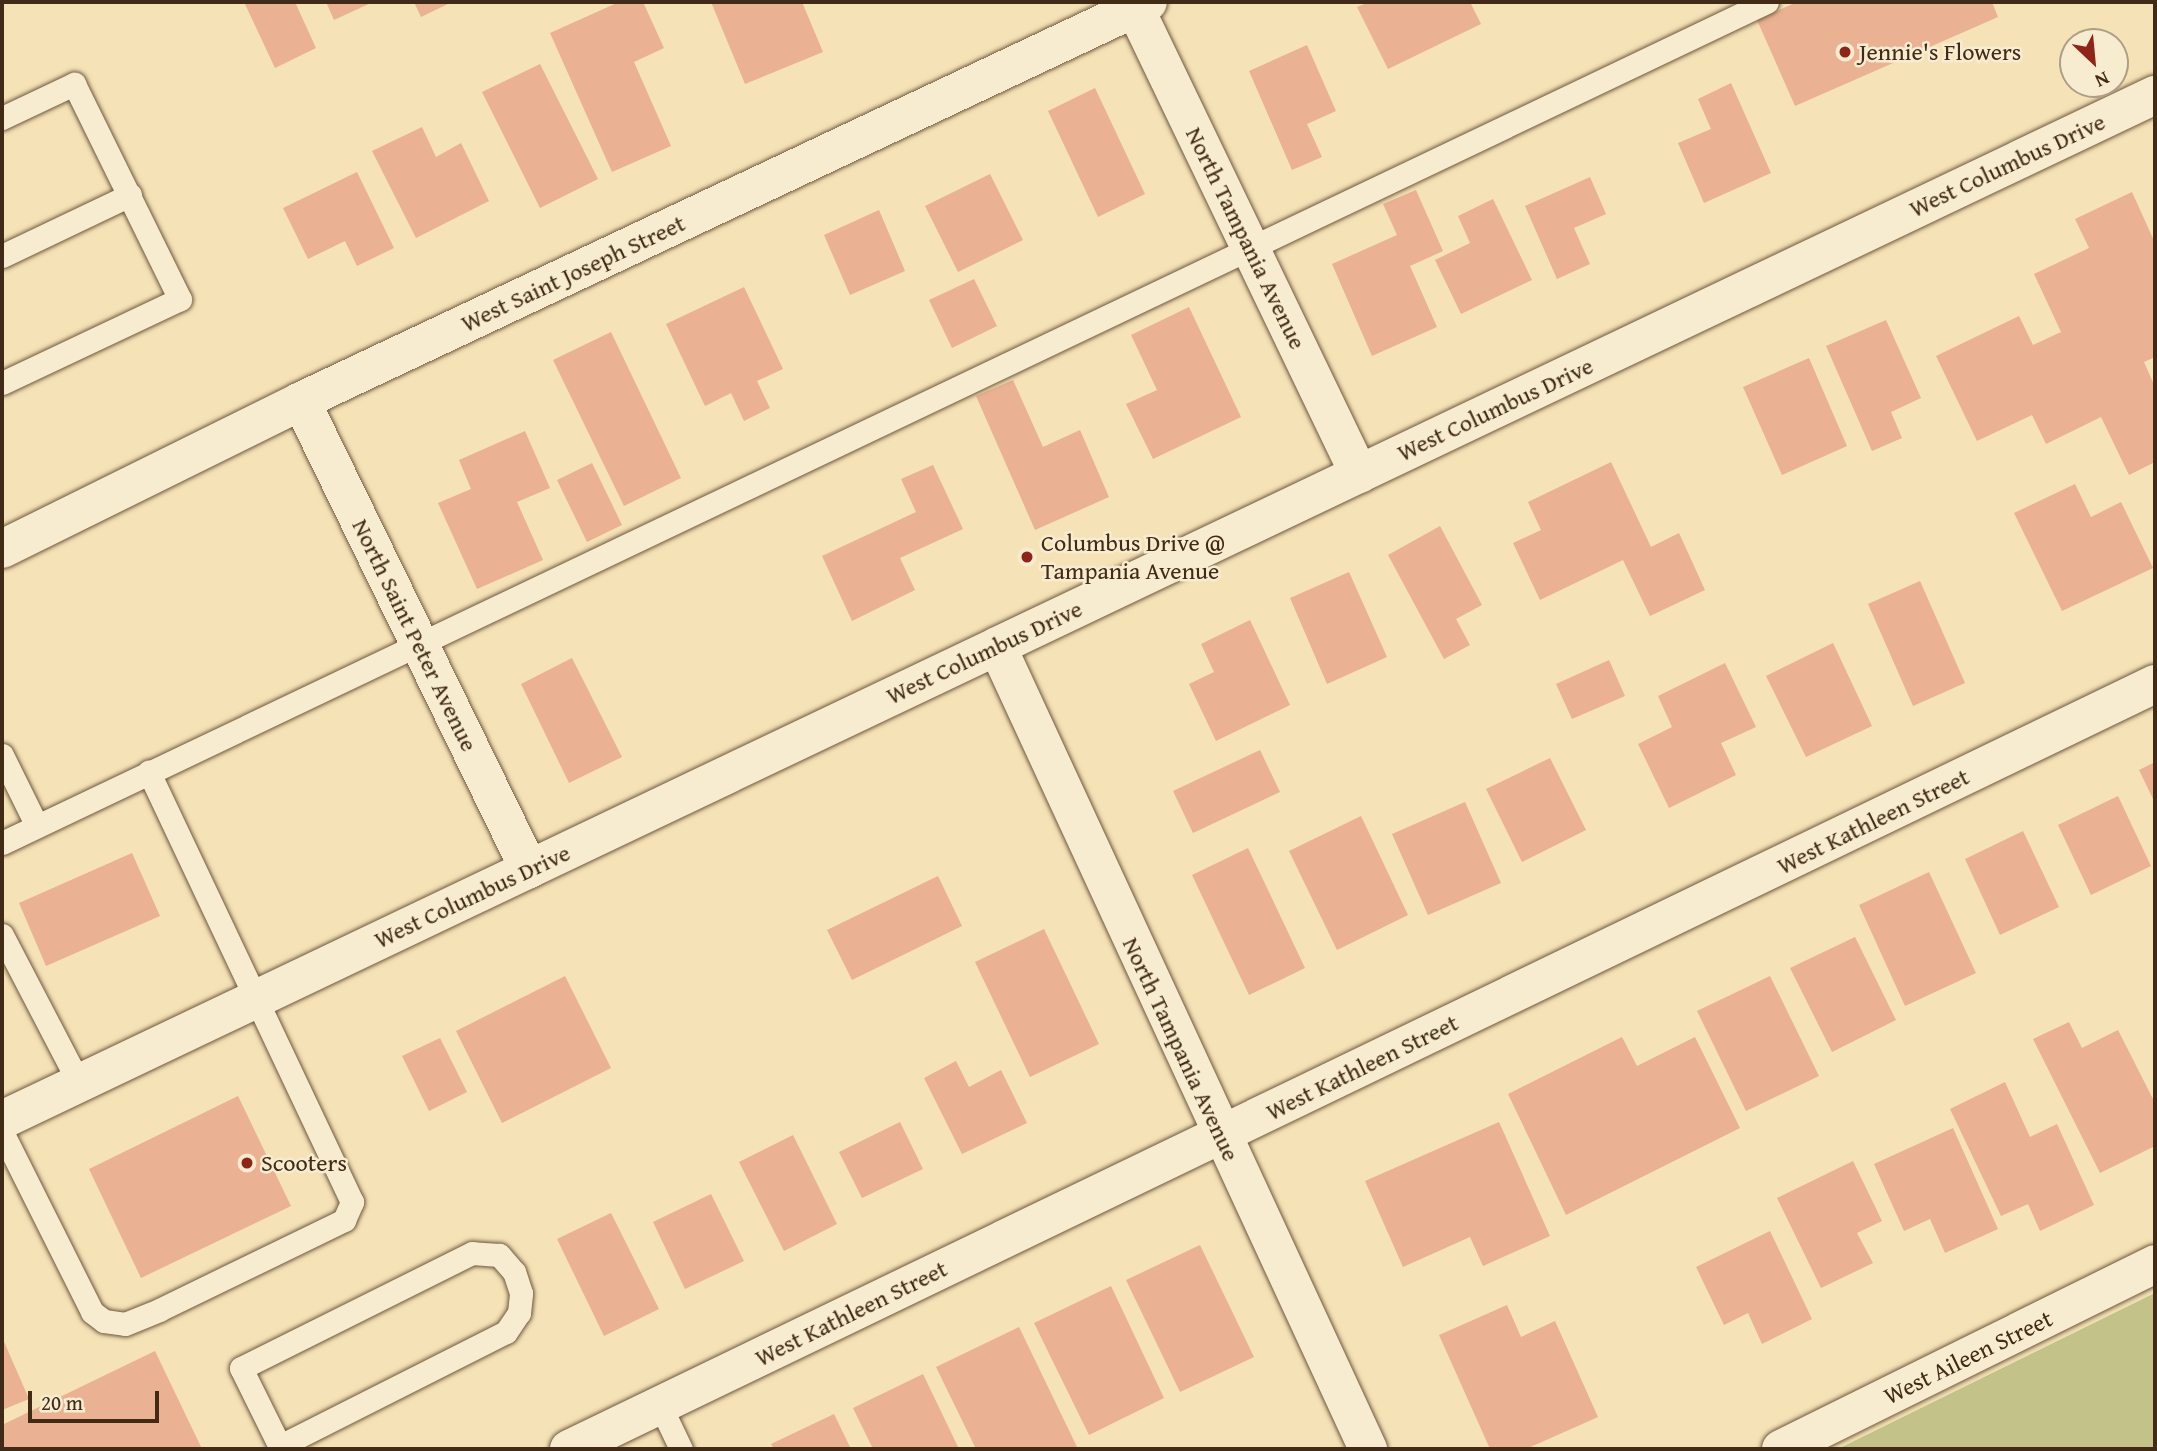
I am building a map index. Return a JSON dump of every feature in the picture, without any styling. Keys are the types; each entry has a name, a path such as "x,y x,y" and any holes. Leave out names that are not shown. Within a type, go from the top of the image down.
{"street":[{"name":"North Tampania Avenue","path":"1138,4 1249,246 1359,474"},
{"name":"West Saint Joseph Street","path":"2,549 301,401 1138,4"},
{"name":"West Columbus Drive","path":"2,1120 2155,95"},
{"name":"North Saint Peter Avenue","path":"301,401 529,869"},
{"name":"North Tampania Avenue","path":"997,646 1220,1136 1368,1449"},
{"name":"West Kathleen Street","path":"569,1449 2155,684"},
{"name":"West Aileen Street","path":"1781,1449 2155,1264"}],"lane":[{"path":"2,842 1249,246 1767,2"},
{"path":"2,118 74,84 180,299 2,383"},
{"path":"2,256 130,195"},
{"path":"2,755 37,826"},
{"path":"2,1132 92,1312 104,1321 125,1324 148,1315 344,1220 352,1202 149,772"},
{"path":"2,935 79,1083"},
{"path":"472,1253 499,1255 514,1272 520,1303 506,1332 281,1448 241,1367 472,1253"},
{"path":"660,1405 681,1449"}],"green space":[{"path":"2155,1293 2155,1449 1838,1449"}],"building":[{"path":"244,2 295,2 316,48 275,68"},
{"path":"326,2 373,2 334,20"},
{"path":"414,2 452,2 421,17"},
{"path":"619,2 643,2 664,48 634,62 671,146 612,172 550,33"},
{"path":"711,2 802,2 823,52 745,84"},
{"path":"1369,2 1470,2 1481,24 1388,69 1357,7"},
{"name":"Jennie's Flowers","path":"1797,2 1992,2 1998,17 1795,106 1757,20"},
{"path":"1307,45 1336,111 1307,124 1322,157 1292,170 1249,71"},
{"path":"540,64 598,179 540,208 482,92"},
{"path":"1731,83 1771,173 1704,203 1678,143 1711,129 1698,99"},
{"path":"1095,88 1145,194 1098,217 1048,111"},
{"path":"422,127 436,157 461,143 489,201 416,238 372,151"},
{"path":"357,172 394,248 357,266 345,241 308,259 283,208"},
{"path":"990,174 1023,240 958,272 925,206"},
{"path":"1590,177 1606,214 1574,228 1590,264 1557,279 1525,206"},
{"path":"1416,190 1443,251 1410,266 1437,327 1372,356 1332,264 1397,235 1383,204"},
{"path":"2132,192 2155,243 2155,357 2144,362 2155,387 2155,462 2129,475 2101,417 2046,444 2032,415 1977,441 1936,356 2019,316 2033,345 2061,332 2034,274 2089,248 2075,219"},
{"path":"1493,199 1532,280 1461,314 1435,260 1470,243 1458,216"},
{"path":"879,210 905,271 850,295 824,235"},
{"path":"974,279 997,326 952,348 929,300"},
{"path":"744,287 783,369 757,381 770,408 744,421 731,393 705,406 666,324"},
{"path":"1189,307 1241,417 1153,459 1126,404 1157,390 1131,335"},
{"path":"1886,320 1921,398 1891,412 1902,438 1872,451 1826,346"},
{"path":"611,332 681,478 624,506 553,360"},
{"path":"1809,358 1847,446 1782,475 1743,387"},
{"path":"1013,380 1043,447 1080,430 1109,497 1035,530 976,396"},
{"path":"525,431 550,488 517,502 543,560 477,589 438,503 471,489 459,460"},
{"path":"1611,462 1651,547 1679,533 1705,590 1650,616 1623,560 1540,600 1513,543 1541,530 1528,502"},
{"path":"592,463 622,525 587,542 557,480"},
{"path":"933,465 963,529 900,558 915,590 852,621 822,556 916,512 901,479"},
{"path":"2075,484 2091,517 2121,502 2153,568 2062,611 2014,513"},
{"path":"1440,526 1482,605 1456,619 1470,645 1444,659 1388,555"},
{"path":"1349,572 1387,657 1327,684 1290,598"},
{"path":"1920,581 1965,683 1913,706 1868,604"},
{"path":"1250,620 1290,705 1216,741 1189,684 1214,672 1201,644"},
{"path":"1833,643 1872,726 1806,757 1766,676"},
{"path":"572,658 622,757 569,783 521,684"},
{"path":"1609,660 1625,696 1572,719 1556,684"},
{"path":"1725,663 1756,727 1721,743 1736,775 1669,808 1638,744 1672,727 1658,696"},
{"path":"1260,750 1280,792 1193,833 1173,791"},
{"path":"1550,758 1586,830 1522,862 1486,789"},
{"path":"2155,762 2155,803 2139,770"},
{"path":"2118,796 2151,866 2091,895 2058,825"},
{"path":"1465,802 1501,883 1428,915 1392,834"},
{"path":"1361,816 1408,915 1337,950 1289,851"},
{"path":"2023,831 2059,907 2000,935 1965,859"},
{"path":"1248,848 1305,968 1249,995 1192,875"},
{"path":"132,853 160,916 46,966 19,903"},
{"path":"1929,872 1976,973 1905,1006 1859,905"},
{"path":"938,876 962,926 852,980 827,930"},
{"path":"1044,929 1099,1044 1030,1077 975,962"},
{"path":"1855,937 1896,1020 1832,1052 1790,968"},
{"path":"565,976 611,1068 502,1123 456,1031"},
{"path":"1770,976 1819,1076 1746,1111 1697,1011"},
{"path":"2069,1022 2082,1048 2118,1030 2155,1103 2155,1146 2100,1173 2033,1039"},
{"path":"1622,1037 1637,1066 1695,1037 1740,1128 1566,1215 1508,1094"},
{"path":"440,1038 467,1092 429,1111 402,1056"},
{"path":"956,1061 969,1087 1001,1070 1027,1123 962,1154 924,1078"},
{"path":"2005,1082 2030,1137 2057,1124 2094,1205 2040,1231 2028,1204 2001,1216 1950,1109"},
{"path":"238,1096 291,1206 141,1278 89,1169"},
{"path":"900,1122 923,1169 862,1198 839,1152"},
{"path":"1499,1122 1550,1236 1483,1266 1470,1237 1403,1267 1365,1181"},
{"path":"1953,1128 1998,1229 1945,1253 1930,1219 1904,1231 1874,1164"},
{"path":"793,1135 837,1224 784,1251 739,1162"},
{"path":"1853,1161 1882,1221 1857,1233 1873,1263 1821,1288 1777,1198"},
{"path":"711,1194 744,1261 685,1289 653,1222"},
{"path":"611,1213 659,1309 604,1336 557,1239"},
{"path":"1770,1231 1812,1319 1762,1344 1748,1313 1724,1325 1696,1267"},
{"path":"1200,1245 1254,1357 1180,1392 1126,1280"},
{"path":"1111,1286 1164,1398 1089,1435 1034,1323"},
{"path":"1507,1305 1521,1337 1555,1321 1598,1417 1526,1449 1490,1449 1439,1335"},
{"path":"1019,1327 1078,1449 976,1449 936,1367"},
{"path":"2,1337 29,1399 2,1410"},
{"path":"155,1351 202,1449 2,1449 2,1425"},
{"path":"923,1374 959,1449 873,1449 853,1408"},
{"path":"834,1414 851,1449 774,1449 771,1444"}],"place":[{"name":"Jennie's Flowers","path":"1845,52"},
{"name":"Columbus Drive @ Tampania Avenue","path":"1027,557"},
{"name":"Scooters","path":"247,1163"}]}
